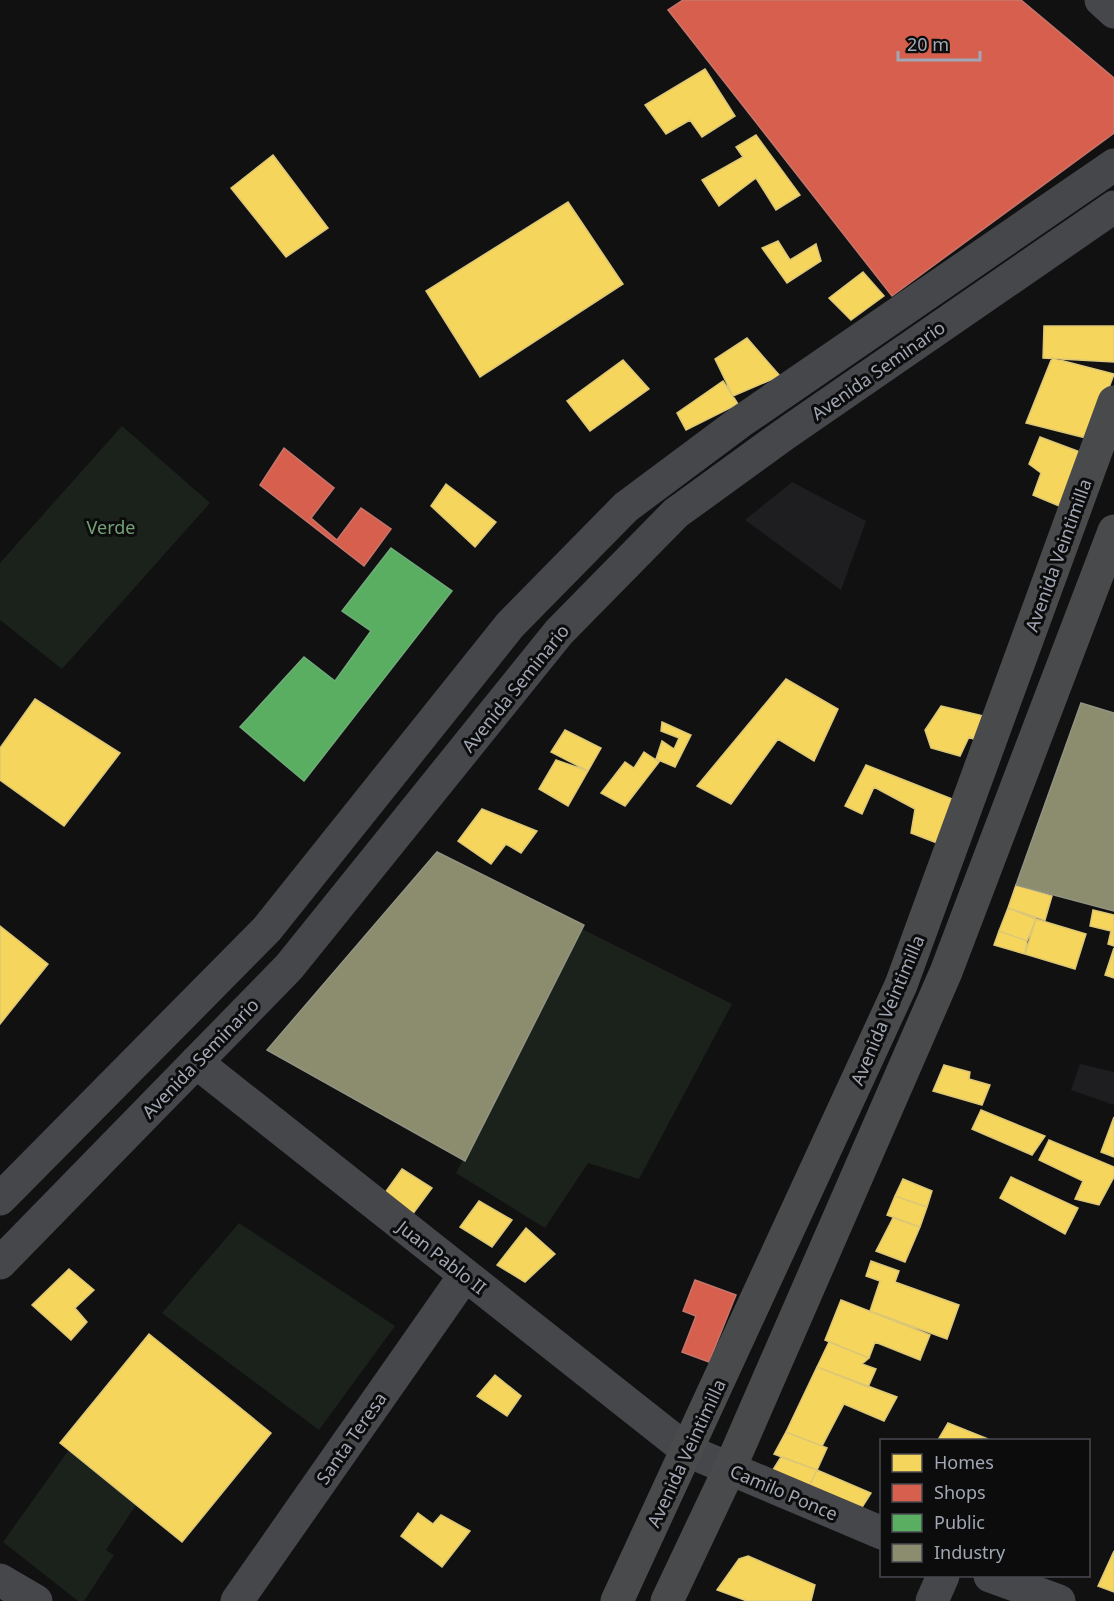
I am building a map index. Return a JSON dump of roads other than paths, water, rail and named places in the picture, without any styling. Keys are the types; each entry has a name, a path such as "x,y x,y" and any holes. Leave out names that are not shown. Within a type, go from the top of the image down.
{"main road":[{"name":"Avenida Veintimilla","path":"617,1601 901,985 1114,402"},
{"path":"667,1601 729,1470 946,972 1114,531"}],"street":[{"path":"1101,0 1114,12"},
{"name":"Avenida Seminario","path":"0,1199 267,929 510,626 626,507 740,422 1114,165"},
{"name":"Avenida Seminario","path":"0,1263 289,967 559,632 676,513 795,427 1114,207"},
{"name":"Juan Pablo II","path":"196,1062 688,1451"},
{"path":"862,1070 896,1086"},
{"name":"Santa Teresa","path":"237,1601 465,1275"},
{"name":"Camilo Ponce","path":"688,1451 880,1532"},
{"path":"932,1601 942,1577"},
{"path":"995,1577 1059,1601"},
{"path":"0,1580 36,1601"}],"park label":[{"name":"Verde","path":"111,527"}]}
